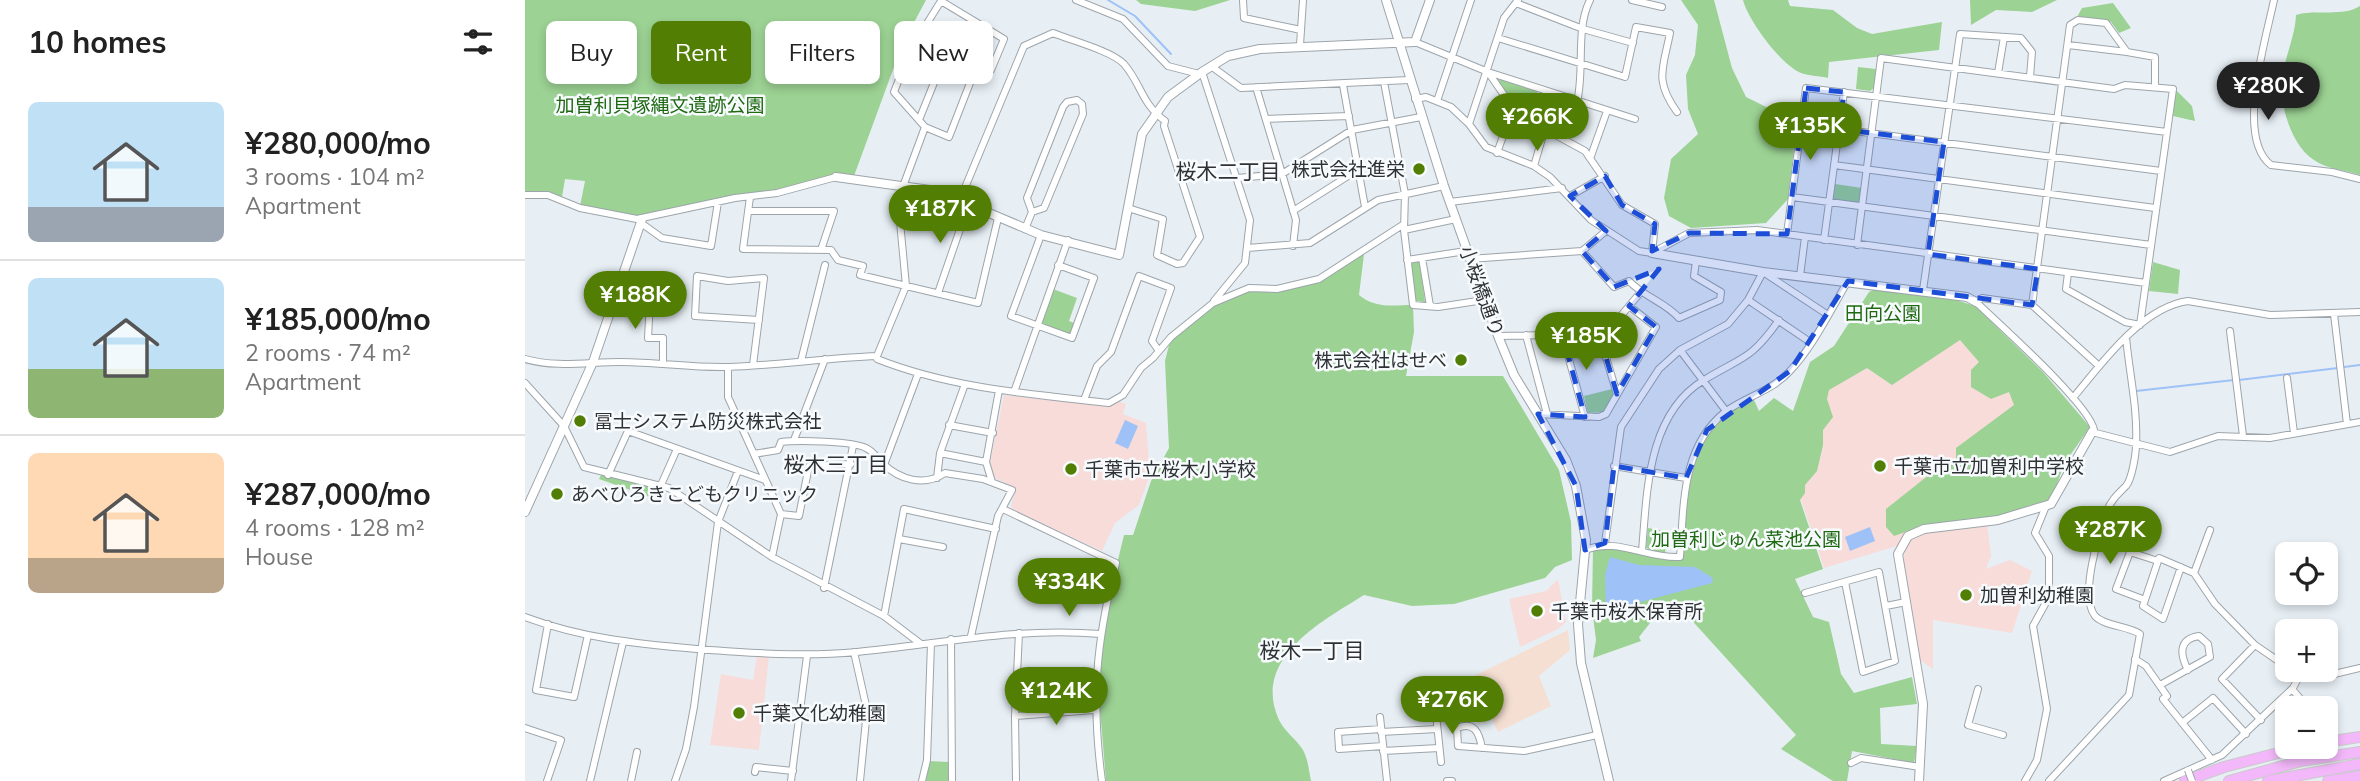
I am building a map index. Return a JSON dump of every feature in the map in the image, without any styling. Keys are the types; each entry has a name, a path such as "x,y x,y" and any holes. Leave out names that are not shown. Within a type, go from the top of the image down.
{"highway":[{"path":"2338,740 2360,737"},
{"path":"2229,781 2301,761 2360,752"},
{"path":"2186,775 2275,754"},
{"path":"2268,781 2360,764"},
{"path":"2328,781 2360,776"}],"street":[{"path":"1076,0 1123,19 1168,66 1201,73"},
{"path":"1243,0 1244,18 1301,30"},
{"path":"1300,45 1303,0"},
{"name":"小桜橋通り","path":"1385,0 1444,186 1498,336 1514,375 1543,414 1576,486 1585,550 1578,624 1586,692 1609,781"},
{"path":"1415,42 1430,0"},
{"path":"1437,101 1471,0"},
{"path":"1577,102 1582,66 1583,17 1590,0"},
{"path":"1632,0 1662,7"},
{"path":"2274,0 2256,91 2254,118 2259,151 2271,165 2332,172 2360,179"},
{"path":"929,21 941,1 974,21"},
{"path":"1469,124 1504,18 1517,1 1583,29 1633,43"},
{"path":"2032,305 2070,25 2078,20 2106,23 2127,52"},
{"path":"1499,38 1582,66 1625,77 1636,27 1670,33 1661,79 1663,92 1677,112"},
{"path":"993,32 1004,39 993,65"},
{"path":"959,202 1024,46 1048,33 1118,59 1139,84 1144,102 1165,121 1178,178 1200,237 1183,263 1177,264 1157,255 1163,219 1128,208"},
{"path":"1923,290 1960,34 2021,38 2032,51 2030,77"},
{"path":"1998,73 2004,37"},
{"path":"525,195 548,195 580,208 641,221 718,202 777,193 836,177 937,191 1041,235 1119,255 1143,134 1156,114 1168,97 1211,66 1228,57 1261,48 1415,42 1488,72 1635,119"},
{"path":"2068,45 2155,57 2155,87"},
{"path":"1857,245 1881,58 2114,89 2125,85 2172,89 2140,326"},
{"path":"1211,66 1241,88 1409,80"},
{"path":"1488,72 1517,114 1591,156 1622,205 1655,224 1652,253"},
{"path":"877,356 877,359 918,374 1014,393 1109,403 1123,395 1141,368 1171,337 1213,303 1245,263 1250,220 1201,73"},
{"path":"1384,82 1405,194 1404,227 1413,305 1430,306 1484,300"},
{"path":"897,84 894,92 925,127 950,137 970,84"},
{"path":"919,120 934,84"},
{"path":"1343,85 1365,207"},
{"path":"1256,87 1296,220 1293,246"},
{"path":"1787,234 1806,88 2167,132"},
{"path":"1824,240 1845,92"},
{"path":"1534,166 1556,94"},
{"path":"1415,99 1426,97 1451,107 1469,124 1486,148 1534,166 1562,188 1606,231 1632,249 1763,272 1967,297 1976,302 2073,398 2089,418 2093,431 2056,498 2046,506 1998,520 1924,528 1908,536 1898,554 1923,704 1919,781"},
{"path":"1025,229 1032,212 1044,208 1083,114 1082,104 1077,100 1067,102 1063,107 1027,198 1027,205 1032,212"},
{"path":"1497,153 1513,108"},
{"path":"1591,156 1607,111"},
{"path":"1266,119 1349,116"},
{"path":"1237,178 1282,174 1352,130 1421,117"},
{"path":"877,356 906,286 898,200 901,185 925,127"},
{"path":"1839,129 2161,171"},
{"path":"1834,165 2155,208"},
{"path":"1293,211 1359,169"},
{"path":"1570,197 1605,176"},
{"path":"1247,248 1310,243 1378,200 1444,186"},
{"path":"1450,202 1562,188"},
{"path":"750,197 743,249 831,250 838,260 863,265 860,275 978,303 998,218"},
{"path":"1792,197 2151,245"},
{"path":"641,221 662,238 711,246 718,202"},
{"path":"938,293 968,206"},
{"path":"748,211 834,211 821,250"},
{"path":"1213,303 1249,288 1277,289 1319,279 1404,227 1456,219"},
{"path":"525,512 593,362 641,221"},
{"path":"1652,253 1689,233 1757,230 2146,283"},
{"path":"1407,260 1582,251 1606,231"},
{"path":"1041,235 1011,316 1072,338 1094,278 1058,265"},
{"path":"1800,276 1805,237"},
{"path":"1014,393 1068,240"},
{"path":"1582,251 1614,287 1629,281 1640,293 1669,307 1679,318 1720,300 1721,292 1693,276 1696,261"},
{"path":"1422,258 1430,306"},
{"path":"801,361 825,265"},
{"path":"1605,543 1613,466 1621,427 1659,369 1680,350 1728,324 1748,300 1763,272"},
{"path":"1763,272 1828,314"},
{"path":"2068,273 2066,289 2125,322 2140,326"},
{"path":"753,365 759,320 764,278 728,281 698,276 695,316 759,320"},
{"path":"1084,400 1097,366 1111,352 1139,276 1171,288 1152,341 1159,351"},
{"path":"1585,550 1605,543 1664,558 1680,557 1686,478 1699,442 1726,411 1757,397 1790,371 1848,281"},
{"path":"1498,336 1599,334 1609,330 1640,293"},
{"path":"617,294 650,300 648,338 663,338 663,364"},
{"path":"1976,302 1982,298 2032,305 2099,366"},
{"path":"1748,300 1811,342"},
{"path":"2073,398 2126,337 2177,303 2188,301 2270,315 2360,312"},
{"path":"1526,335 1543,414 1585,417 1606,414 1656,327 1629,306"},
{"path":"2334,314 2347,424"},
{"path":"1642,551 1650,472 1658,442 1677,407 1704,380 1753,354 1779,320"},
{"path":"2230,331 2243,436"},
{"path":"1562,334 1585,417"},
{"path":"1599,334 1617,394"},
{"path":"2049,781 2129,695 2140,634 2129,626 2101,620 2095,616 2089,592 2095,552 2107,510 2114,497 2127,485 2137,445 2126,337"},
{"path":"1680,350 1726,411"},
{"path":"525,359 544,365 593,362 728,367 825,359 837,355 877,356"},
{"path":"795,440 825,359"},
{"path":"728,367 728,397 781,514 772,557"},
{"path":"884,464 918,374"},
{"path":"2287,378 2294,433"},
{"path":"525,383 564,426 584,467 608,475 661,485 772,557 824,587 884,616 921,644"},
{"path":"937,478 940,453 965,384"},
{"path":"992,482 986,462 999,390"},
{"path":"2093,431 2170,452 2192,447 2218,436 2257,439 2360,422"},
{"path":"949,425 993,433"},
{"path":"608,475 628,431 765,480"},
{"path":"754,454 778,450 781,442 795,440 865,447 902,478 919,481 937,478 945,472 992,482 1012,490 996,529 971,636"},
{"path":"824,587 853,446"},
{"path":"661,485 677,449"},
{"path":"940,453 986,462"},
{"path":"781,514 799,516 809,466 851,464"},
{"path":"1613,466 1686,478"},
{"path":"675,781 686,749 717,522 738,471"},
{"path":"2035,781 2026,779 2037,760 2047,709 2033,626 2050,591 2049,556 2035,533 2046,506"},
{"path":"884,616 904,509 996,529"},
{"path":"1003,509 1116,563 1101,634 1094,710 1102,781"},
{"path":"2195,573 2210,530"},
{"path":"899,539 943,547"},
{"path":"2145,600 2116,589 2130,552 2158,561"},
{"path":"2181,567 2163,619 2143,606 2159,558 2181,567 2195,573 2215,604 2255,645 2275,659"},
{"path":"1805,593 1879,572 1895,661 1863,672 1845,582"},
{"path":"1886,607 1906,602"},
{"path":"525,617 623,642 807,656 931,643 971,636 1060,631 1101,634"},
{"path":"548,624 536,690 574,697 588,635"},
{"path":"1016,781 1015,716 1019,634"},
{"path":"2160,685 2188,670 2210,657 2208,644 2199,636 2192,637 2180,649 2179,654 2188,670"},
{"path":"951,639 952,781"},
{"path":"590,781 623,642"},
{"path":"922,781 927,760 931,643"},
{"path":"2255,645 2222,678 2261,720"},
{"path":"854,652 867,710 860,781"},
{"path":"791,781 807,656"},
{"path":"2135,659 2146,666 2167,696 2164,699 2212,760"},
{"path":"2338,673 2360,668"},
{"path":"2164,781 2186,775 2222,755 2261,720 2296,682"},
{"path":"1978,689 1968,726 2003,735"},
{"path":"2292,689 2298,696"},
{"path":"2182,723 2213,698 2246,734"},
{"path":"1015,716 1094,710"},
{"path":"1436,714 1441,762"},
{"path":"1380,717 1387,781"},
{"path":"1482,748 1476,729 1472,726 1457,728 1455,744 1482,748 1524,751 1597,735"},
{"path":"525,728 561,740 547,781"},
{"path":"1437,729 1338,732 1339,748 1439,748"},
{"path":"631,781 638,752"},
{"path":"1851,763 1861,758 1920,767"},
{"path":"756,767 793,771"},
{"path":"2186,775 2192,781"},
{"path":"1447,781 1453,781"}],"highlighted area":[{"path":"1806,88 1844,92 1839,129 1944,142 1928,254 2038,269 2032,305 1848,281 1790,371 1707,430 1686,478 1614,466 1605,543 1585,550 1576,486 1538,414 1585,417 1562,334 1599,334 1617,394 1656,327 1629,306 1659,269 1614,287 1582,251 1606,231 1570,196 1605,176 1622,205 1655,224 1652,251 1689,233 1787,234"}],"shaded area":[{"name":"千葉市立加曽利中学校","path":"1962,325 2028,412 1913,519 1900,545 1824,568 1797,488 1827,382"},
{"name":"千葉市立桜木小学校","path":"1004,395 1108,406 1118,401 1126,404 1123,414 1146,423 1150,475 1139,505 1115,523 1102,551 1014,511 1011,506 1016,488 995,478 990,463"},
{"name":"加曽利幼稚園","path":"1987,524 1991,556 1986,569 2010,560 2032,571 2012,633 1933,620 1933,669 1920,660 1903,561 1907,544 1912,536 1942,528"},
{"name":"千葉市桜木保育所","path":"1558,579 1566,622 1558,629 1520,647 1509,599 1546,591"},
{"path":"1568,630 1570,650 1539,676 1551,706 1498,732 1488,711 1472,710 1470,678"},
{"name":"千葉文化幼稚園","path":"757,655 769,656 759,750 710,745 721,674 753,680"}],"green space":[{"name":"加曽利貝塚縄文遺跡公園","path":"525,0 926,0 915,21 894,21 894,67 854,176 639,217 580,206 585,181 565,179 562,197 549,193 525,192"},
{"path":"1136,0 1230,0 1195,11 1141,4"},
{"path":"1681,0 1714,0 1732,68 1746,97 1797,122 1788,199 1766,223 1691,228 1669,216 1664,198 1671,159 1698,134 1688,109 1686,75 1695,55 1698,25"},
{"path":"1743,0 1788,0 1790,6 1833,10 1857,28 1872,34 1942,22 1939,50 1829,62 1828,78 1804,74 1775,52 1751,19"},
{"path":"1970,0 2057,0 2032,12 1996,10 1971,25"},
{"path":"2113,3 2131,28 2119,33 2111,22 2077,17 2082,8"},
{"path":"2360,6 2360,175 2324,165 2314,160 2299,145 2288,123 2282,78 2296,15 2346,11"},
{"path":"1858,67 1876,69 1874,88 1870,91 1856,89"},
{"path":"1501,79 1538,91 1534,101 1525,98 1520,113 1498,81"},
{"path":"2176,90 2192,106 2195,121 2173,116"},
{"path":"1835,184 1862,188 1860,201 1856,204 1835,201 1832,197"},
{"path":"1365,246 1359,295 1378,304 1413,305 1414,332 1406,376 1503,376 1559,470 1571,522 1572,560 1555,567 1545,578 1454,604 1412,606 1364,595 1311,630 1295,644 1283,660 1275,678 1273,698 1279,720 1305,754 1311,781 1106,781 1097,673 1109,597 1124,535 1133,535 1151,481 1169,448 1165,361 1171,337 1213,303 1249,288 1277,289 1319,279"},
{"path":"1417,261 1420,263 1425,302 1415,301 1409,264"},
{"path":"2153,262 2180,270 2178,294 2149,291"},
{"path":"1053,289 1077,298 1069,321 1074,323 1070,334 1040,323"},
{"name":"加曽利じゅん菜池公園","path":"1875,289 1956,300 1975,306 2043,372 2090,427 2064,464 2053,496 2040,506 1999,516 1922,526 1894,536 1886,527 1886,509 1925,478 1956,461 1956,448 2014,405 2009,392 1991,399 1971,387 1971,370 1979,362 1960,340 1892,385 1867,368 1829,390 1827,399 1833,417 1823,430 1823,445 1817,471 1805,485 1805,493 1800,500 1823,569 1795,579 1813,617 1829,622 1841,674 1854,693 1912,677 1917,704 1880,708 1881,744 1917,746 1914,763 1852,751 1847,781 1833,781 1781,749 1796,735 1686,614 1654,618 1639,637 1641,641 1593,658 1596,640 1592,608 1593,548 1604,545 1682,559 1690,479 1703,441 1714,425 1732,410 1754,400 1759,411 1774,398 1793,411 1810,362 1834,346 1869,292"},
{"path":"1612,389 1614,396 1604,412 1588,413 1584,396"},
{"path":"601,475 661,487 656,499 599,479"},
{"path":"1648,528 1667,531 1665,555 1646,548"},
{"path":"928,761 949,762 949,781 924,781"}],"water":[{"path":"1125,420 1138,426 1128,449 1115,443"},
{"path":"1870,527 1875,541 1850,551 1845,537"},
{"path":"1610,557 1639,565 1695,567 1713,578 1712,583 1606,611 1605,575"}],"waterway":[{"path":"1108,0 1135,16 1171,54"},
{"path":"2344,367 2360,365"},
{"path":"2239,380 2338,368"},
{"path":"2136,391 2234,380"}],"place":[{"name":"株式会社進栄","path":"1419,169"},
{"name":"株式会社はせべ","path":"1461,360"},
{"name":"冨士システム防災株式会社","path":"580,421"},
{"name":"千葉市立加曽利中学校","path":"1880,466"},
{"name":"千葉市立桜木小学校","path":"1071,469"},
{"name":"あべひろきこどもクリニック","path":"557,494"},
{"name":"加曽利幼稚園","path":"1966,595"},
{"name":"千葉市桜木保育所","path":"1537,611"},
{"name":"千葉文化幼稚園","path":"739,713"}],"district":[{"name":"桜木二丁目","path":"1228,171"},
{"name":"桜木三丁目","path":"836,464"},
{"name":"桜木一丁目","path":"1312,650"}],"park label":[{"name":"田向公園","path":"1883,313"}]}
